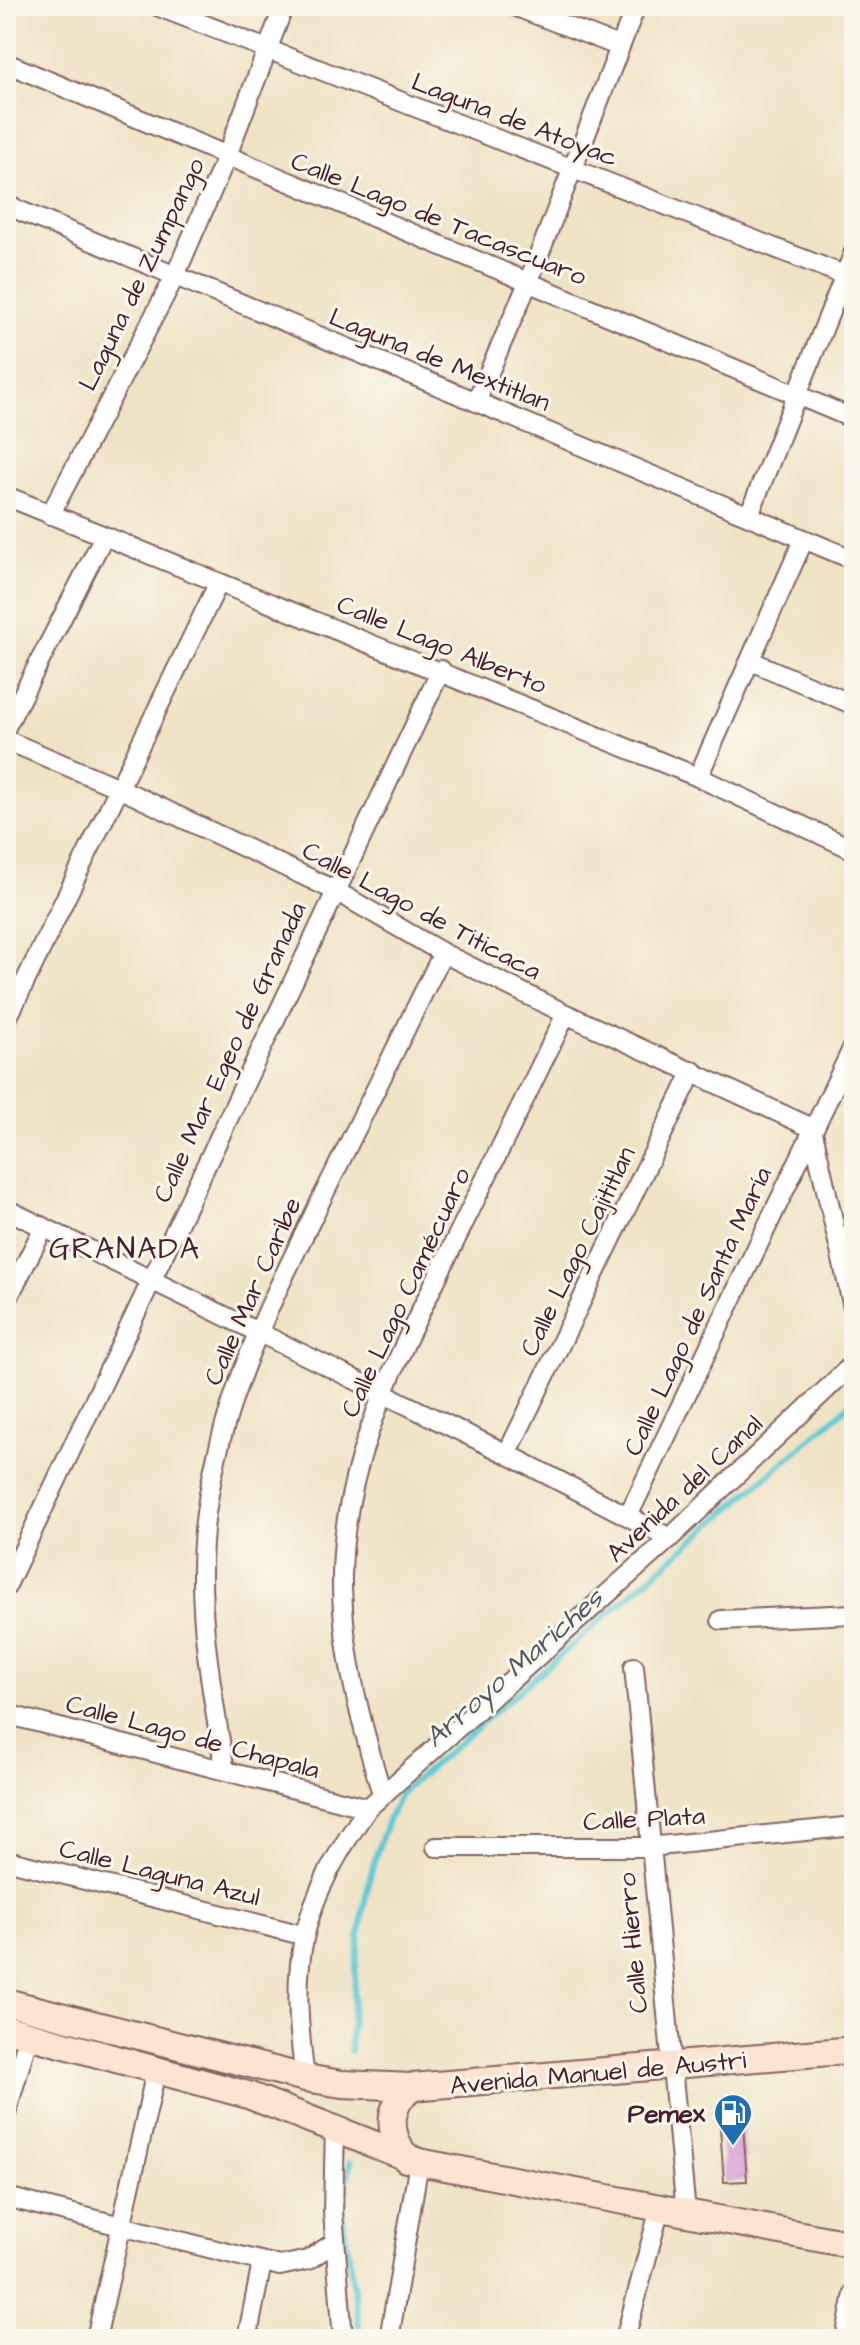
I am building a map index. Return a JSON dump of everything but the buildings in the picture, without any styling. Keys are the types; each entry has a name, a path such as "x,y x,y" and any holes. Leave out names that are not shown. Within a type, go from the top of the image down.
{"main road":[{"name":"Avenida Manuel de Austri","path":"6,2002 305,2078 342,2084 412,2087 854,2050"},
{"path":"18,2032 157,2067 310,2116 412,2161 854,2245"},
{"path":"305,2078 310,2116"},
{"path":"412,2087 399,2099 391,2126 412,2161"}],"street":[{"name":"Laguna de Atoyac","path":"157,6 850,277"},
{"name":"Laguna de Zumpango","path":"50,515 174,278 226,158 284,6"},
{"path":"514,6 618,46"},
{"path":"476,402 528,283 636,6"},
{"name":"Calle Lago de Tacascuaro","path":"6,63 226,158 854,419"},
{"name":"Laguna de Mextitlan","path":"6,205 174,278 854,560"},
{"path":"749,515 797,395 850,277 854,252"},
{"name":"Calle Lago Alberto","path":"6,496 103,538 441,670 698,777 854,850"},
{"path":"6,727 103,538"},
{"path":"698,777 804,539"},
{"path":"6,1021 218,584"},
{"path":"751,661 854,705"},
{"name":"Calle Mar Egeo de Granada","path":"6,1587 441,670"},
{"name":"Calle Lago de Titicaca","path":"6,740 121,789 334,890 443,953 566,1014 812,1128"},
{"name":"Calle Mar Caribe","path":"225,1771 209,1674 202,1600 206,1516 218,1441 256,1333 443,953"},
{"name":"Calle Lago Camécuaro","path":"382,1794 356,1708 345,1640 342,1584 346,1531 356,1469 381,1394 566,1014"},
{"name":"Calle Lago de Santa María","path":"628,1516 854,1045"},
{"name":"Calle Lago Cajititlan","path":"507,1454 693,1071"},
{"path":"812,1128 854,1312"},
{"path":"6,1209 507,1454 670,1538"},
{"path":"6,1302 44,1227"},
{"name":"Avenida del Canal","path":"305,2078 296,1988 302,1935 335,1856 368,1808 670,1538 854,1363"},
{"path":"721,1620 854,1614"},
{"name":"Calle Hierro","path":"625,2339 673,2210 670,2066 634,1667"},
{"name":"Calle Lago de Chapala","path":"6,1714 368,1808"},
{"name":"Calle Plata","path":"436,1847 649,1847 854,1826"},
{"name":"Calle Laguna Azul","path":"6,1860 302,1935"},
{"path":"6,2114 18,2032"},
{"path":"96,2339 118,2228 157,2067"},
{"path":"335,2127 335,2242 343,2339"},
{"path":"389,2339 412,2161"},
{"path":"6,2197 262,2263 292,2266 308,2260 335,2242"},
{"path":"247,2339 262,2263"},
{"path":"845,2339 854,2294"}],"waterway":[{"name":"Arroyo Mariches","path":"350,2051 358,1952 368,1886 376,1854 401,1793 854,1401"},
{"name":"Arroyo Mariches","path":"350,2162 343,2215 361,2339"}],"place":[{"name":"Pemex","path":"733,2147"}],"district":[{"name":"GRANADA","path":"125,1248"}]}
